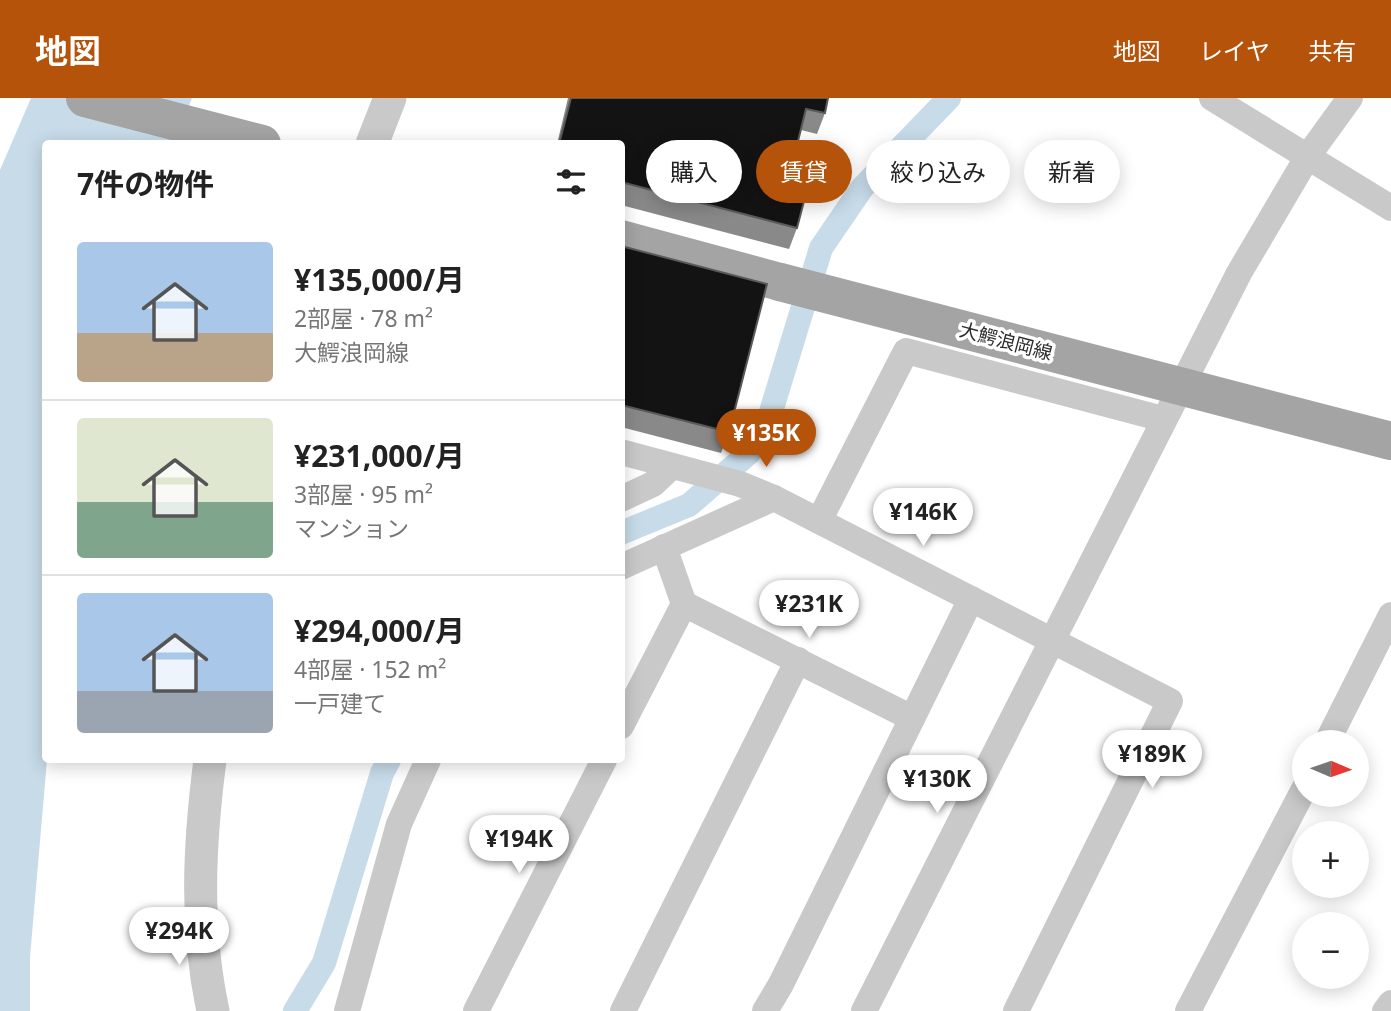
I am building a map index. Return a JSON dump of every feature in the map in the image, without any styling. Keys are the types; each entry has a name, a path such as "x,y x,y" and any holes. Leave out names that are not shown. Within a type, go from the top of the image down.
{"main road":[{"path":"85,98 247,140"},
{"name":"大鰐浪岡線","path":"625,240 1391,441"}],"street":[{"path":"374,140 390,98"},
{"path":"864,1011 1239,273 1308,156 1350,98"},
{"path":"1230,102 1308,156 1391,208"},
{"path":"819,521 906,351 1163,419"},
{"path":"625,453 740,484 774,498 1170,701 1016,1011"},
{"path":"625,497 653,484 672,466"},
{"path":"625,565 774,498"},
{"path":"664,547 684,604 912,718"},
{"path":"765,1011 781,984 971,599"},
{"path":"625,718 684,604"},
{"path":"1333,730 1391,615"},
{"path":"623,1011 797,660"},
{"path":"210,763 199,876 204,951 213,1011"},
{"path":"347,1011 399,824 427,763"},
{"path":"476,1011 602,763"},
{"path":"1188,1011 1295,807"},
{"path":"1385,1011 1391,1003"}],"water":[{"path":"31,98 192,98 176,140 42,140 42,763 47,763 30,957 30,1011 0,1011 0,170"}],"building":[{"path":"571,98 828,98 825,113 806,109 798,140 756,140 756,203 804,203 797,228 701,203 742,203 742,140 646,140 646,189 625,183 625,140 560,140"},
{"path":"625,247 767,284 729,432 625,406"}],"waterway":[{"path":"625,531 689,505 749,453 770,415 821,248 862,188 949,98"},
{"path":"295,1011 324,963 382,773 387,763"}]}
